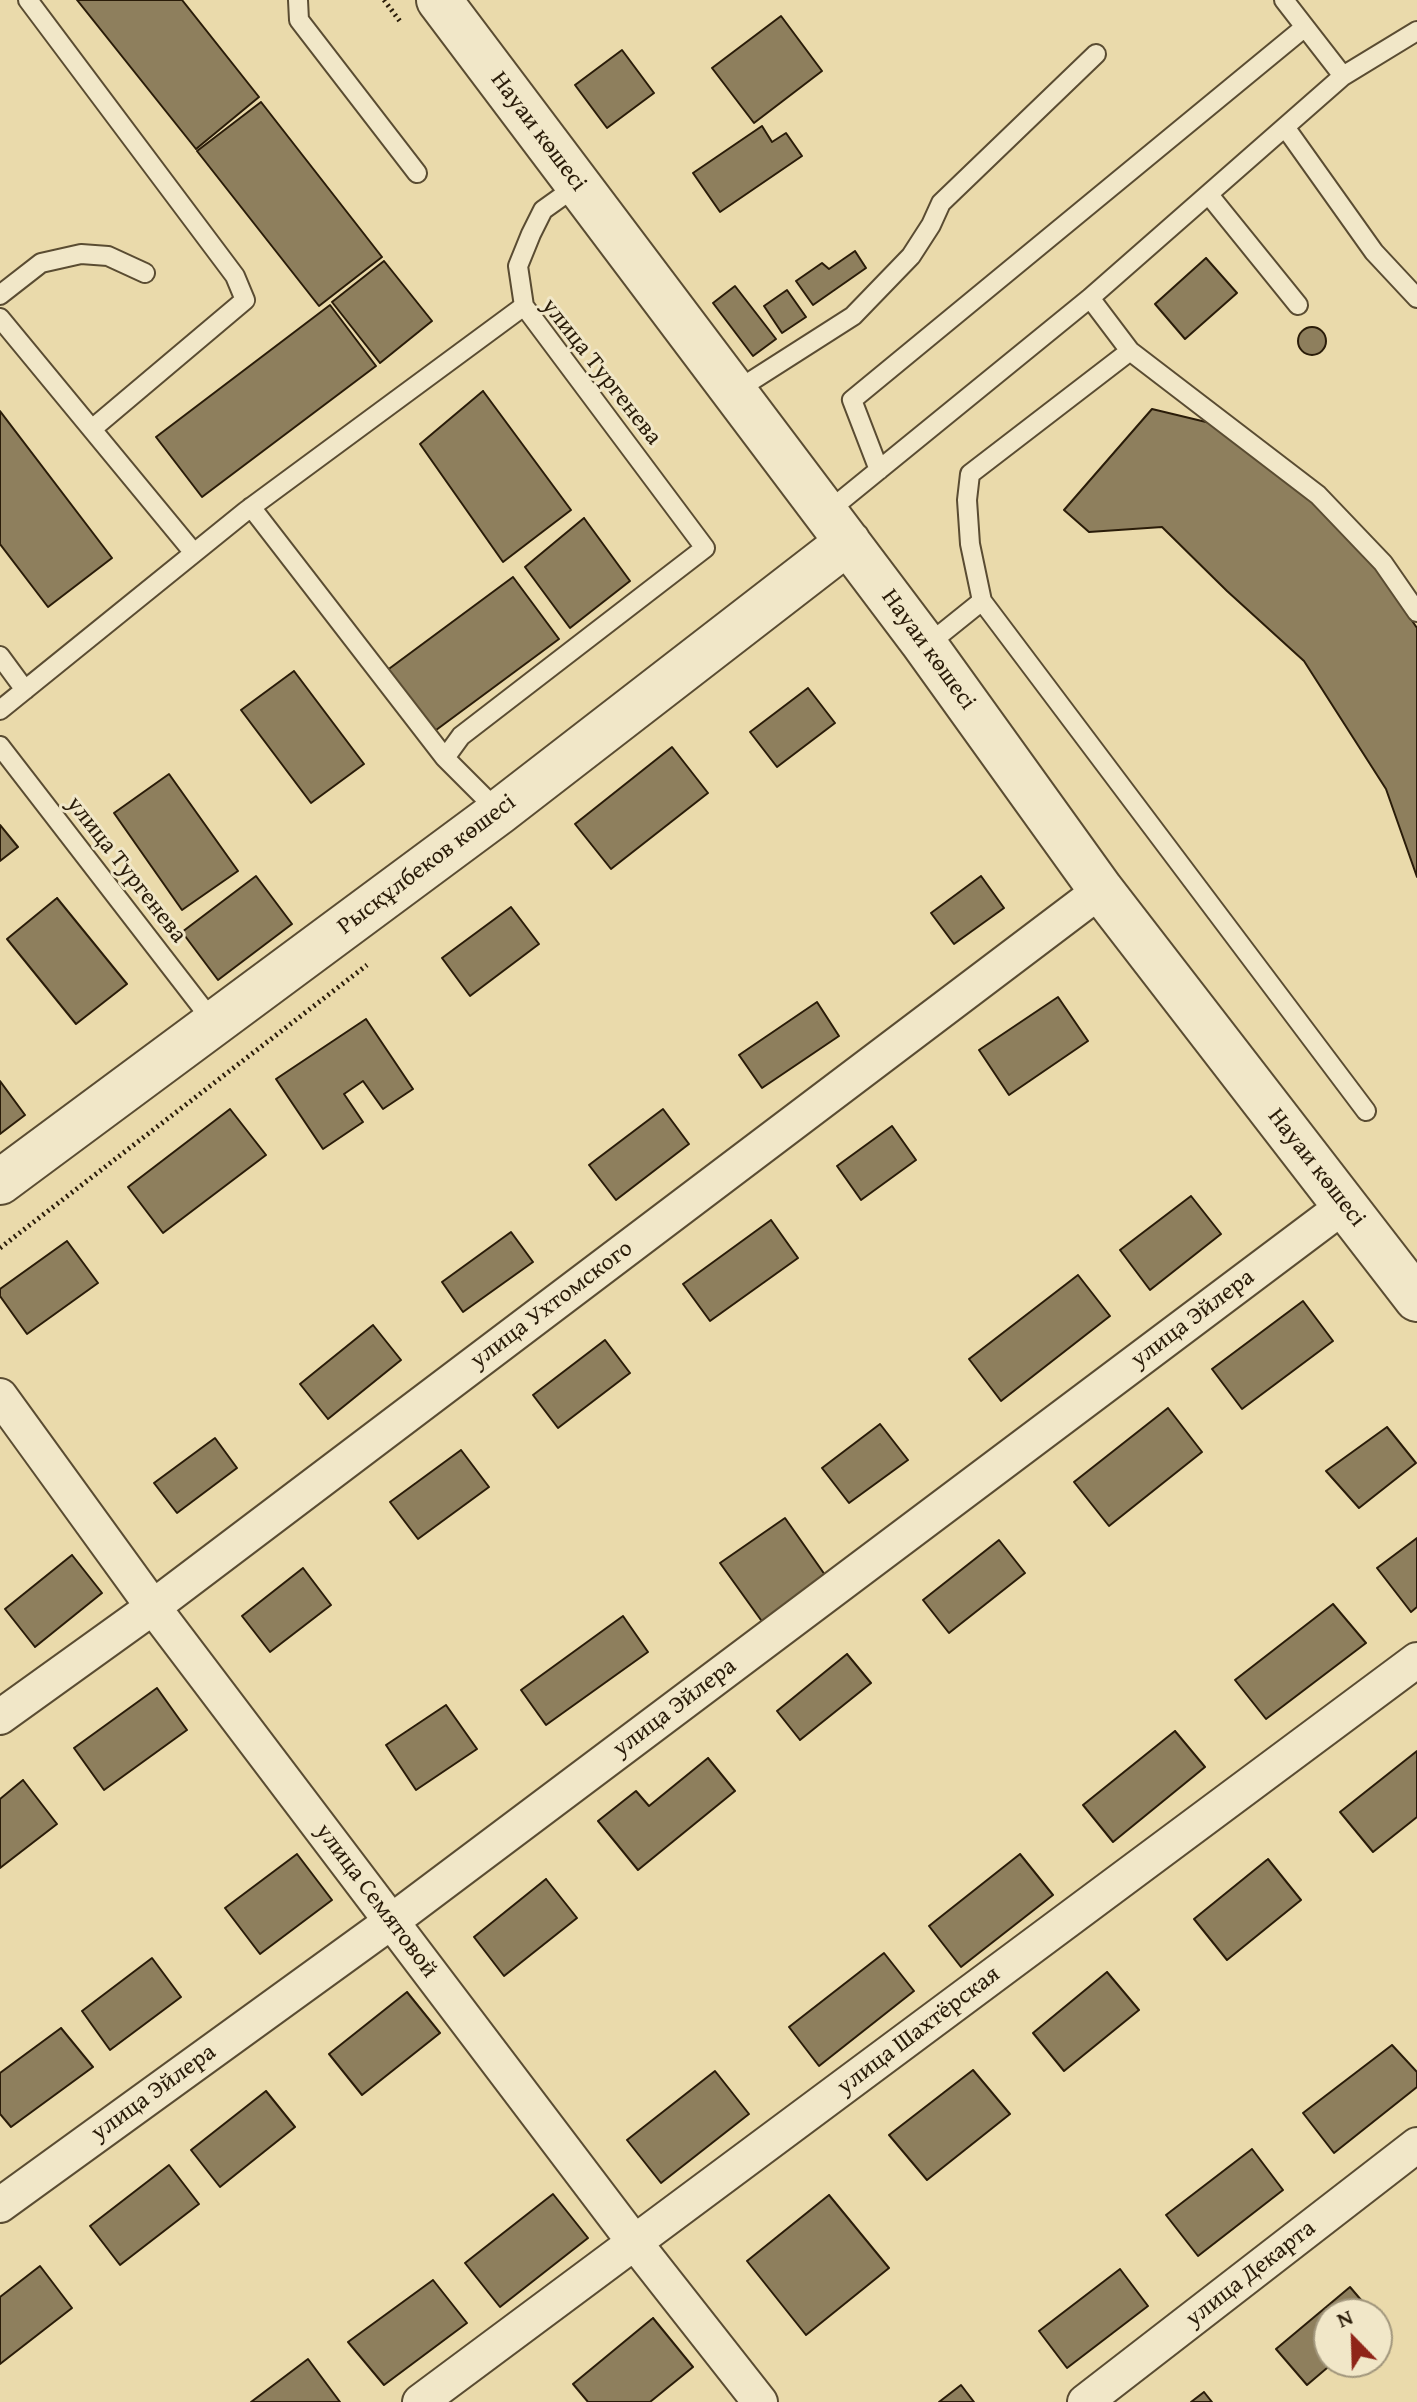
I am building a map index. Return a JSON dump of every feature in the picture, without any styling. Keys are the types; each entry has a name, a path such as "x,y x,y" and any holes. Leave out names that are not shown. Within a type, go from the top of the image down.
{"street":[{"name":"Науаи көшесі","path":"439,0 926,646 1101,890 1417,1299"},
{"name":"Рысқұлбеков көшесі","path":"0,1182 499,812 836,528"},
{"name":"улица Ухтомского","path":"0,1717 153,1607 1101,890"},
{"name":"улица Эйлера","path":"0,2205 392,1921 1345,1205"},
{"name":"улица Семятовой","path":"0,1396 153,1607 635,2243 760,2402"},
{"name":"улица Шахтёрская","path":"420,2402 1417,1660"},
{"name":"улица Декарта","path":"1085,2402 1417,2145"}],"lane":[{"path":"28,0 235,276 245,300 92,429"},
{"path":"298,0 299,20 417,173"},
{"path":"1284,0 1343,76"},
{"path":"879,470 852,400 1305,27"},
{"path":"836,528 879,470 1090,298 1343,76 1417,31"},
{"path":"733,392 853,316 911,256 941,203 1096,54"},
{"path":"1285,127 1374,252 1417,298"},
{"path":"524,306 518,266 531,234 543,210 578,185"},
{"path":"1209,195 1298,305"},
{"path":"0,295 41,263 81,254 108,256 145,273"},
{"path":"1090,298 1130,351 1318,495 1383,563 1417,612"},
{"name":"улица Тургенева","path":"0,710 251,507 524,306 705,548 461,736 445,758"},
{"path":"0,318 194,553"},
{"path":"1130,351 970,474 967,500 970,544 982,601 1366,1111"},
{"path":"251,507 445,758 499,812"},
{"path":"926,646 982,601"},
{"path":"0,656 25,690"},
{"name":"улица Тургенева","path":"0,746 214,1023"}],"building":[{"path":"77,0 182,0 259,97 196,149"},
{"path":"781,16 822,71 754,123 712,68"},
{"path":"622,50 654,93 607,128 575,85"},
{"path":"261,102 382,257 319,306 197,151"},
{"path":"762,126 772,142 786,133 802,156 720,212 693,173"},
{"path":"855,251 866,268 813,305 796,281 822,263 829,269"},
{"path":"1206,258 1237,293 1185,339 1155,304"},
{"path":"384,261 432,321 380,363 332,302"},
{"path":"735,286 776,339 753,356 713,303"},
{"path":"787,290 806,317 782,333 764,306"},
{"path":"330,305 376,366 202,497 156,437"},
{"path":"1312,327 1322,331 1326,341 1322,351 1312,355 1302,351 1298,341 1302,331"},
{"path":"483,391 571,510 503,562 420,444"},
{"path":"1152,409 1231,428 1360,544 1417,628 1417,877 1386,789 1304,661 1162,527 1089,532 1064,510"},
{"path":"0,411 112,558 48,607 0,544"},
{"path":"584,518 630,581 570,628 525,567"},
{"path":"513,577 559,639 428,736 382,674"},
{"path":"294,671 364,764 311,803 241,710"},
{"path":"808,688 835,723 777,767 750,732"},
{"path":"672,747 708,793 611,869 575,824"},
{"path":"169,774 238,871 182,910 114,813"},
{"path":"0,825 18,847 0,861"},
{"path":"256,876 292,924 218,980 182,932"},
{"path":"981,876 1004,908 954,944 931,913"},
{"path":"57,898 127,984 76,1024 7,939"},
{"path":"511,907 539,944 470,996 442,958"},
{"path":"1058,997 1088,1041 1009,1095 979,1050"},
{"path":"817,1002 839,1036 762,1088 739,1055"},
{"path":"366,1019 413,1089 383,1109 363,1081 344,1094 363,1122 323,1149 276,1079"},
{"path":"0,1081 25,1115 0,1134"},
{"path":"230,1109 266,1155 163,1233 128,1187"},
{"path":"663,1109 689,1144 616,1200 589,1165"},
{"path":"892,1126 916,1160 861,1200 837,1166"},
{"path":"1191,1196 1221,1234 1150,1290 1120,1250"},
{"path":"771,1220 798,1258 710,1321 683,1284"},
{"path":"511,1232 533,1262 463,1312 442,1282"},
{"path":"67,1241 98,1283 27,1334 0,1296 0,1289"},
{"path":"1078,1275 1110,1316 1001,1401 969,1359"},
{"path":"1303,1301 1333,1341 1242,1409 1212,1369"},
{"path":"373,1325 401,1360 328,1419 300,1384"},
{"path":"605,1340 630,1373 558,1428 533,1395"},
{"path":"1168,1408 1202,1452 1109,1526 1074,1482"},
{"path":"880,1424 908,1460 849,1503 822,1468"},
{"path":"1387,1427 1416,1463 1359,1508 1326,1471"},
{"path":"215,1438 237,1468 177,1513 154,1483"},
{"path":"461,1450 489,1487 418,1539 390,1502"},
{"path":"785,1518 830,1582 766,1627 720,1563"},
{"path":"1417,1538 1417,1607 1411,1612 1377,1568"},
{"path":"999,1540 1025,1573 949,1633 923,1600"},
{"path":"72,1555 102,1593 35,1647 5,1609"},
{"path":"303,1568 331,1605 270,1652 242,1616"},
{"path":"1333,1604 1366,1643 1266,1719 1235,1680"},
{"path":"623,1616 648,1652 546,1725 521,1690"},
{"path":"847,1654 871,1683 800,1740 777,1711"},
{"path":"157,1688 187,1730 104,1790 74,1748"},
{"path":"446,1705 477,1749 416,1790 386,1745"},
{"path":"1175,1731 1205,1767 1113,1842 1083,1805"},
{"path":"1417,1751 1417,1817 1373,1852 1340,1812"},
{"path":"708,1758 735,1791 638,1870 598,1821 636,1791 649,1806"},
{"path":"23,1780 57,1824 0,1868 0,1799"},
{"path":"297,1854 332,1900 260,1954 225,1908"},
{"path":"1020,1854 1053,1895 961,1967 929,1926"},
{"path":"1268,1859 1301,1900 1227,1960 1194,1919"},
{"path":"546,1879 577,1918 504,1976 474,1937"},
{"path":"884,1953 914,1991 819,2066 789,2027"},
{"path":"152,1958 181,1997 110,2050 82,2011"},
{"path":"1107,1972 1139,2010 1064,2071 1033,2033"},
{"path":"407,1992 440,2033 362,2095 329,2054"},
{"path":"61,2028 93,2067 11,2127 0,2114 0,2073"},
{"path":"1392,2045 1417,2072 1417,2087 1334,2153 1303,2113"},
{"path":"973,2070 1010,2114 927,2180 889,2135"},
{"path":"715,2071 749,2114 661,2183 627,2140"},
{"path":"266,2091 295,2127 220,2187 191,2150"},
{"path":"1252,2149 1283,2190 1198,2256 1166,2215"},
{"path":"169,2165 199,2204 120,2265 90,2226"},
{"path":"553,2194 588,2238 500,2307 465,2263"},
{"path":"829,2195 889,2268 806,2335 747,2261"},
{"path":"40,2266 72,2308 0,2364 0,2297"},
{"path":"1120,2269 1148,2306 1067,2368 1039,2331"},
{"path":"433,2280 467,2323 384,2385 348,2342"},
{"path":"1350,2287 1359,2298 1337,2298"},
{"path":"653,2318 693,2367 650,2402 588,2402 573,2384"},
{"path":"1313,2318 1315,2378 1307,2385 1276,2349"},
{"path":"308,2359 340,2402 251,2402"},
{"path":"961,2385 974,2402 939,2402"},
{"path":"1204,2392 1212,2402 1191,2402"}]}
